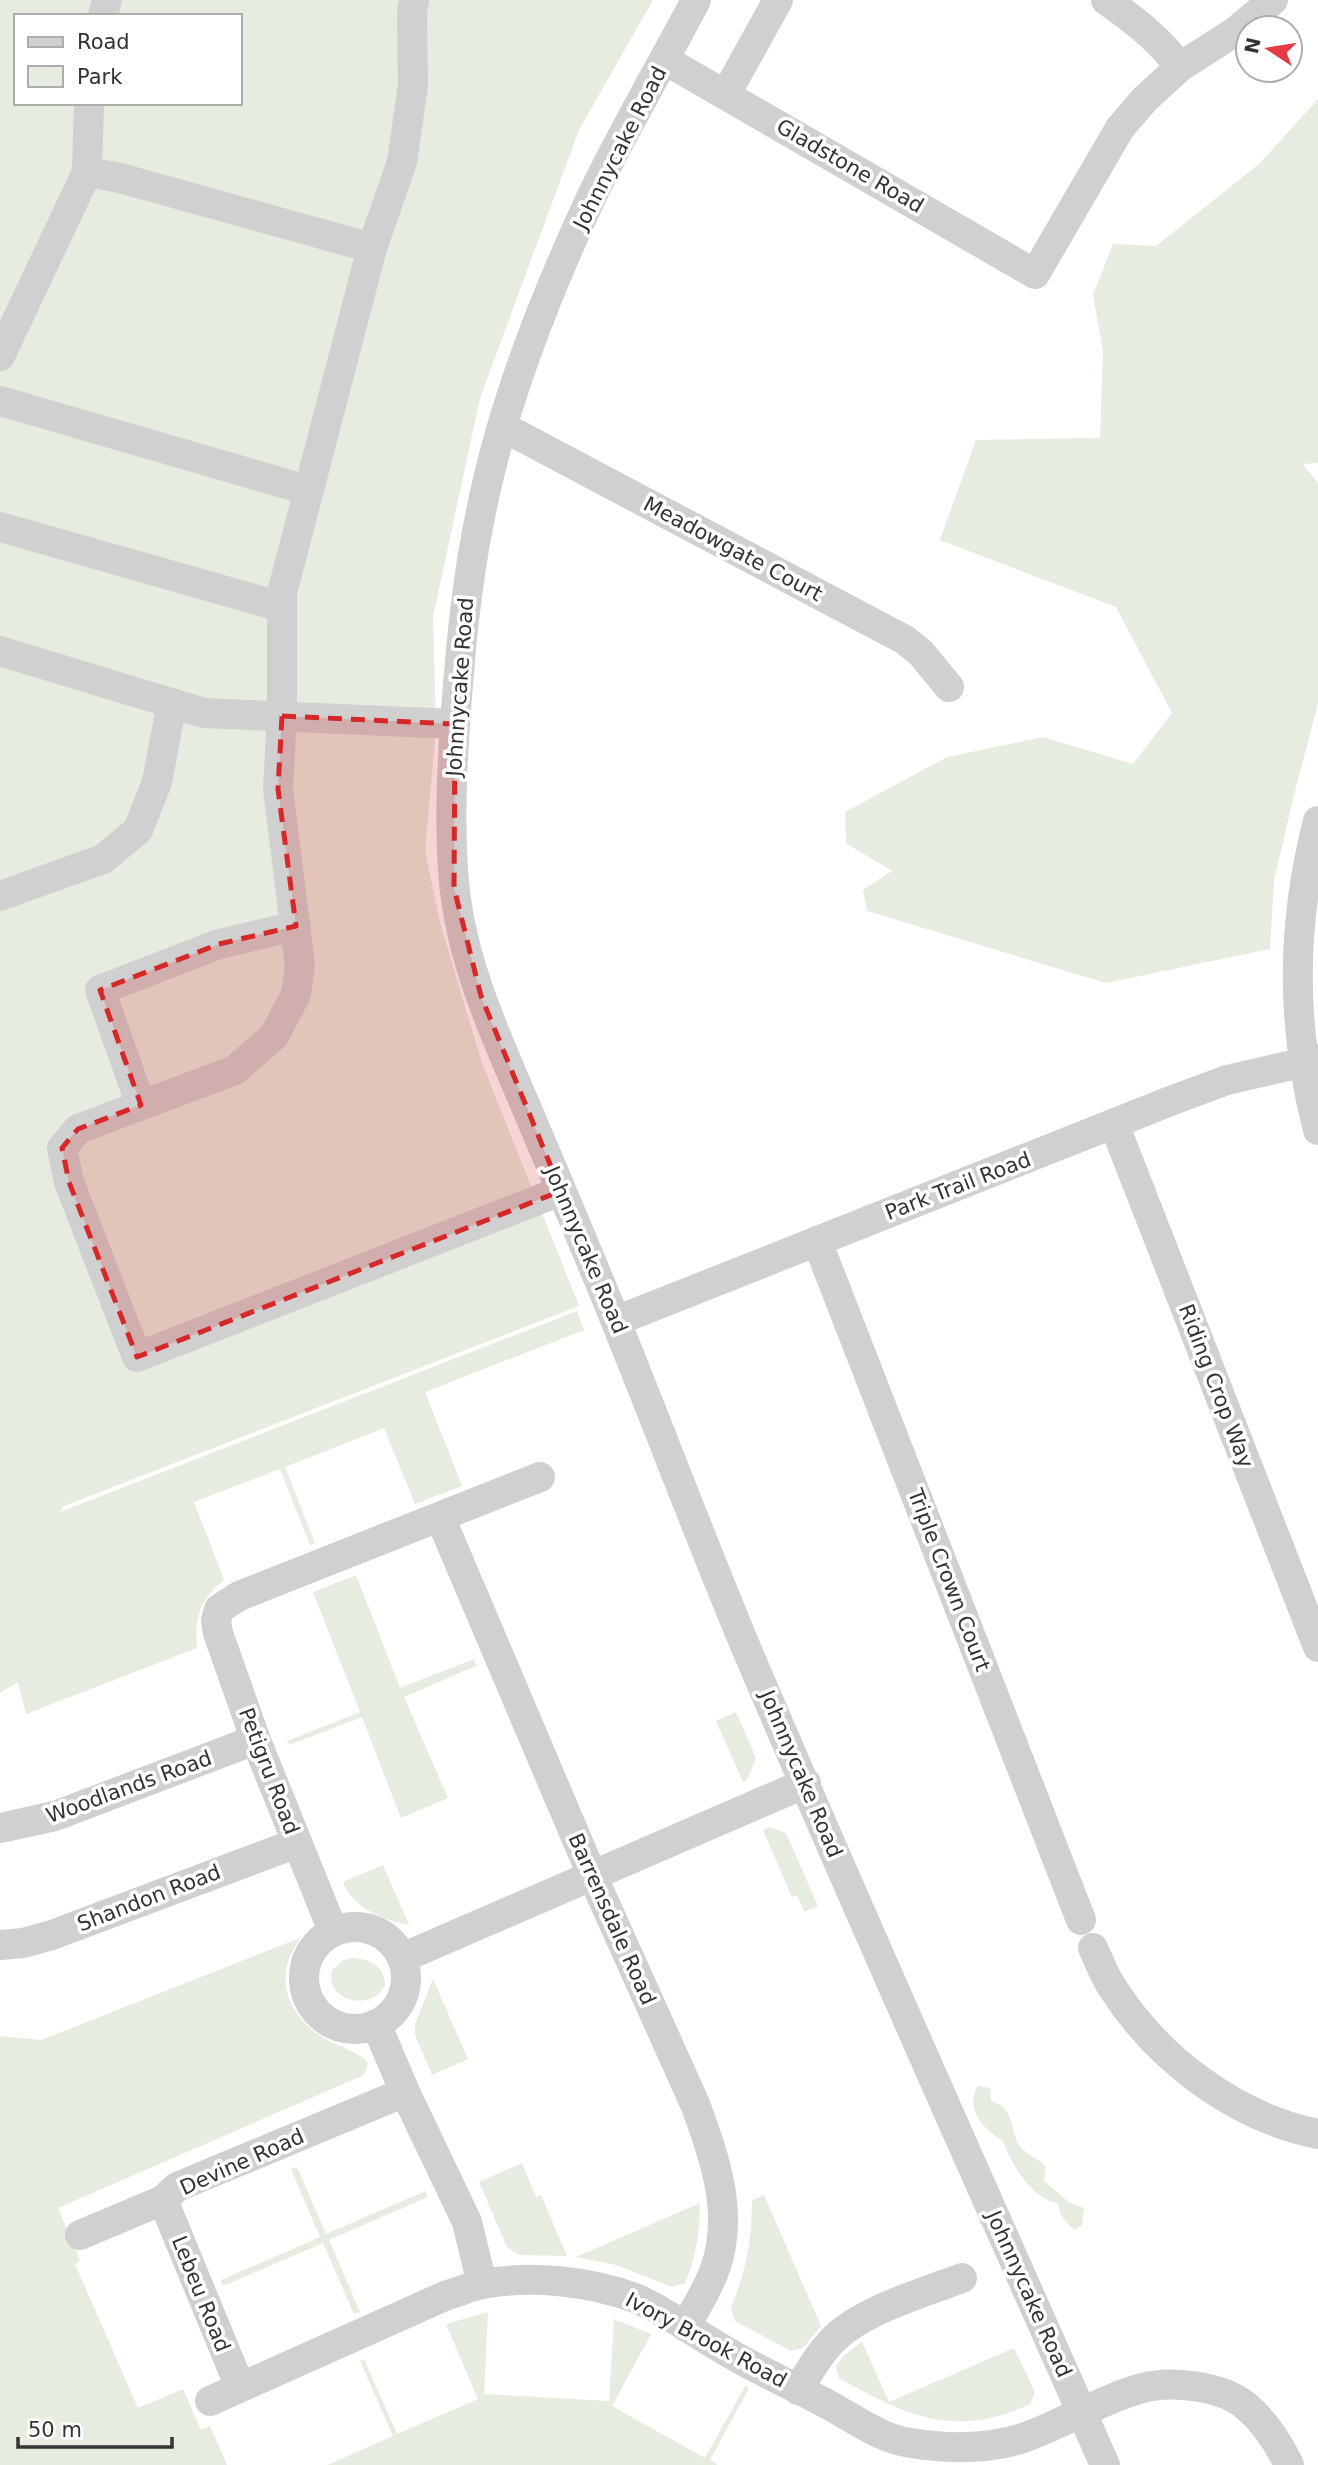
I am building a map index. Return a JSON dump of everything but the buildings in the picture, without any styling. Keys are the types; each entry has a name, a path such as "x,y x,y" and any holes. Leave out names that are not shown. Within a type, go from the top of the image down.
{"street":[{"path":"414,0 412,85 402,162 372,248 282,593 282,716 278,789 300,966 296,994 274,1036 235,1070 78,1129 62,1148 69,1182 137,1357 561,1191"},
{"name":"Johnnycake Road","path":"696,0 591,197 538,324 515,385 503,427 482,506 468,582 455,724 452,824 454,888 465,942 499,1045 616,1321 748,1650 1105,2465"},
{"path":"726,94 778,0"},
{"path":"1105,0 1147,30 1181,67 1236,31 1273,0"},
{"name":"Gladstone Road","path":"665,60 1035,274 1120,128 1145,99 1181,67"},
{"path":"0,356 87,172 89,105"},
{"path":"87,172 120,178 372,248"},
{"path":"0,401 307,490"},
{"name":"Meadowgate Court","path":"503,427 905,640 921,653 949,687"},
{"path":"0,527 282,607"},
{"path":"0,651 204,713 455,724"},
{"path":"0,896 103,859 138,830 157,782 172,703"},
{"path":"1318,821 1313,859 1299,915 1297,962 1318,1130"},
{"path":"141,1105 100,990 219,944 296,926"},
{"name":"Park Trail Road","path":"616,1321 1227,1080 1311,1060"},
{"name":"Riding Crop Way","path":"1114,1124 1318,1647"},
{"name":"Triple Crown Court","path":"817,1241 1082,1920"},
{"path":"440,1517 540,1477"},
{"name":"Petigru Road","path":"333,1931 255,1738 218,1633 216,1621 219,1609 239,1596 440,1517"},
{"name":"Barrensdale Road","path":"440,1517 592,1875 695,2104 712,2149 722,2199 720,2243 715,2268 686,2327"},
{"name":"Woodlands Road","path":"0,1828 55,1816 255,1738"},
{"path":"402,1958 806,1783"},
{"name":"Shandon Road","path":"0,1945 23,1943 51,1935 297,1843"},
{"path":"365,1927 381,1933 394,1944 402,1958 406,1973 405,1989 399,2004 389,2016 376,2024 359,2029 341,2027 326,2020 313,2007 306,1991 304,1973 313,1949 333,1931 365,1927"},
{"path":"1093,1948 1110,1984 1130,2014 1160,2047 1192,2075 1231,2101 1273,2120 1318,2134"},
{"path":"376,2024 467,2222 482,2284"},
{"name":"Devine Road","path":"80,2235 163,2200 177,2187 405,2092"},
{"name":"Lebeu Road","path":"163,2200 240,2387"},
{"path":"798,2390 823,2351 852,2324 962,2278"},
{"name":"Ivory Brook Road","path":"210,2401 447,2295 482,2284 559,2282 599,2287 637,2299 733,2356 877,2433 906,2443 945,2448 1002,2443 1027,2437 1140,2389 1191,2385 1244,2404 1268,2427 1289,2465"}],"highlighted area":[{"path":"282,716 455,724 454,888 481,996 561,1191 137,1357 69,1182 62,1148 78,1129 141,1105 100,990 219,944 296,926 278,789"}],"green space":[{"path":"0,0 653,0 579,130 480,398 433,617 436,729 425,850 440,923 482,1063 579,1306 64,1506 60,1512 577,1311 584,1330 425,1392 462,1486 415,1504 384,1428 285,1467 315,1543 310,1545 280,1469 194,1502 224,1580 209,1594 200,1610 197,1648 26,1714 18,1682 0,1693"},
{"path":"1318,99 1318,463 1303,464 1318,483 1318,703 1274,881 1270,949 1106,983 867,911 863,890 892,871 846,843 845,812 947,757 1043,737 1133,764 1172,713 1116,607 940,540 976,440 1100,438 1103,351 1093,295 1113,244 1156,246 1259,164"},
{"path":"356,1575 400,1688 474,1659 476,1666 404,1697 448,1798 401,1818 362,1717 289,1745 287,1741 360,1712 313,1592"},
{"path":"736,1712 756,1758 747,1780 743,1782 716,1721"},
{"path":"770,1827 786,1833 818,1906 804,1912 797,1895 792,1897 763,1830"},
{"path":"383,1865 409,1925 389,1920 361,1906 343,1882"},
{"path":"300,1938 289,1959 286,1975 289,1999 310,2028 368,2063 364,2075 58,2208 80,2261 75,2264 138,2408 183,2389 201,2430 210,2426 227,2465 0,2465 0,2036 41,2040"},
{"path":"353,1958 371,1962 382,1973 385,1985 379,1994 370,1999 351,2000 335,1989 331,1981 332,1970 344,1960"},
{"path":"433,1979 468,2059 432,2075 415,2035 415,2024"},
{"path":"978,2086 990,2088 991,2101 1000,2104 1009,2116 1018,2144 1046,2166 1044,2181 1070,2203 1084,2208 1082,2225 1074,2230 1062,2217 1057,2203 1048,2200 1031,2187 1012,2160 1003,2141 983,2125 973,2103"},
{"path":"522,2163 536,2197 541,2195 567,2256 519,2255 507,2247 479,2182"},
{"path":"297,2167 326,2234 425,2191 428,2197 329,2240 360,2312 354,2314 323,2243 223,2286 221,2280 320,2237 291,2169"},
{"path":"764,2195 821,2326 803,2348 791,2351 735,2321 731,2308 747,2255 752,2200"},
{"path":"700,2203 697,2244 685,2283 672,2287 616,2265 576,2257"},
{"path":"488,2312 484,2394 609,2401 614,2319 651,2334 612,2406 705,2458 745,2386 749,2388 710,2460 718,2465 327,2465 393,2436 360,2361 364,2359 397,2434 478,2399 446,2324"},
{"path":"862,2342 889,2402 1014,2348 1035,2392 1030,2404 978,2420 954,2421 909,2412 839,2378 836,2366 843,2356"}]}
